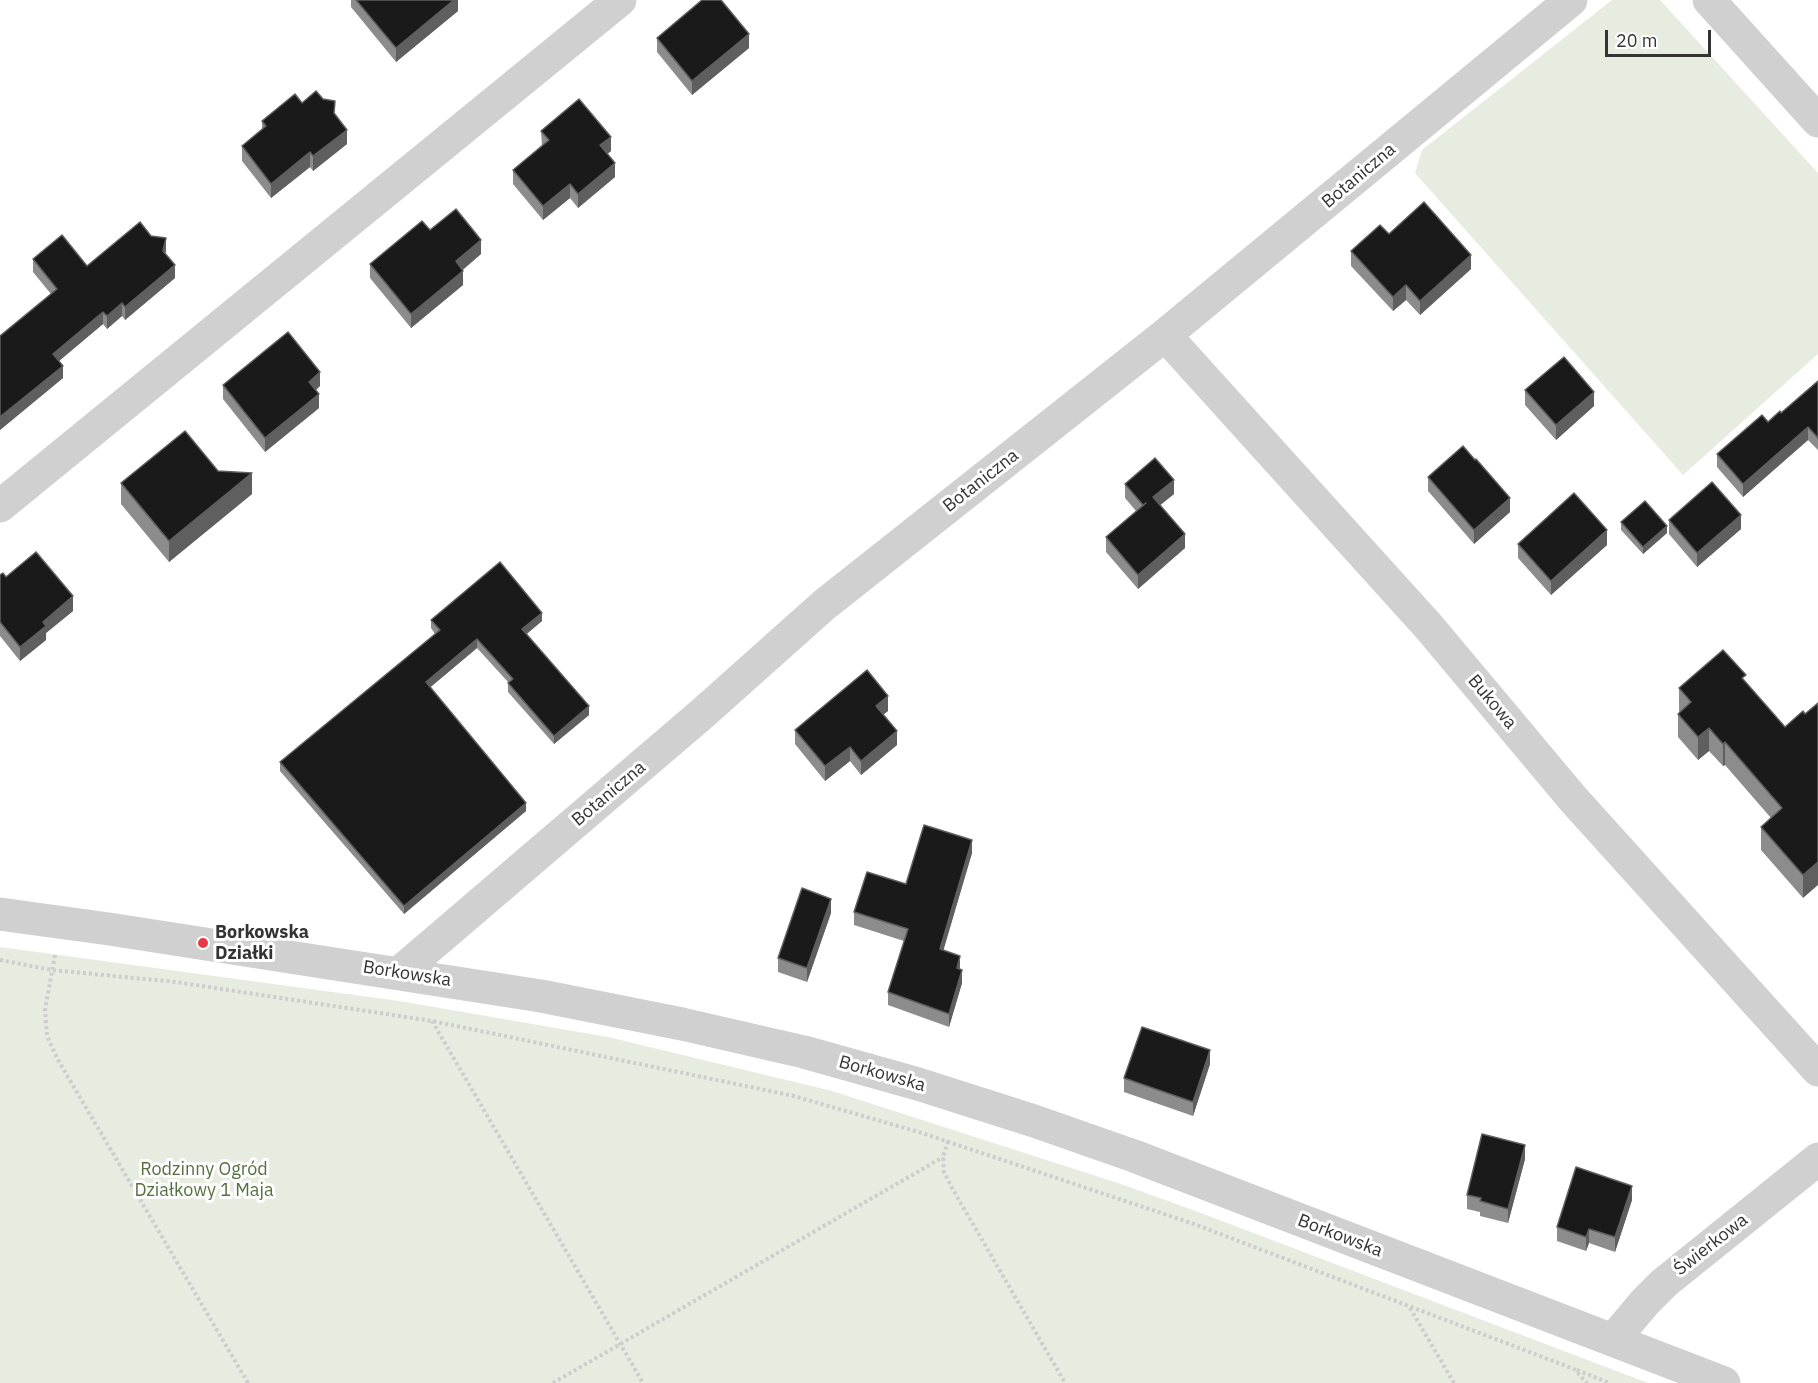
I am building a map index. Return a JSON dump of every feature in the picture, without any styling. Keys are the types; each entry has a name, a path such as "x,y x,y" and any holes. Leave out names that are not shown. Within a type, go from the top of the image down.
{"street":[{"path":"0,506 620,0"},
{"name":"Botaniczna","path":"399,973 703,713 824,604 1165,335 1571,0"},
{"path":"1709,0 1818,121"},
{"name":"Bukowa","path":"1165,335 1429,627 1574,800 1818,1070"},
{"name":"Borkowska","path":"0,914 541,996 682,1024 804,1052 918,1084 1134,1156 1724,1383"},
{"name":"Świerkowa","path":"1613,1340 1664,1283 1818,1159"}],"path":[{"path":"0,960 52,970 176,982 432,1021 794,1096 948,1141 1194,1224 1609,1383"},
{"path":"52,970 45,1023 47,1036 58,1060 248,1383"},
{"path":"432,1021 643,1383"},
{"path":"948,1141 943,1157 944,1172 1065,1383"},
{"path":"553,1383 943,1157"},
{"path":"1410,1307 1454,1383"},
{"path":"1574,1369 1587,1383"}],"green space":[{"path":"1612,0 1660,0 1818,173 1818,354 1683,475 1415,173 1422,150"},
{"name":"Rodzinny Ogród Działkowy 1 Maja","path":"0,947 399,1001 608,1037 832,1091 1124,1185 1648,1383 0,1383"}],"building":[{"path":"356,0 454,0 396,48"},
{"path":"702,0 721,0 749,34 692,81 657,38"},
{"path":"316,91 323,99 335,101 334,113 347,130 313,156 310,152 271,184 242,146 266,126 262,121 295,94 302,103"},
{"path":"579,99 611,137 600,145 615,163 578,194 570,184 543,206 513,170 549,140 541,131"},
{"path":"1424,202 1471,255 1420,301 1406,285 1393,297 1351,251 1380,225 1389,234"},
{"path":"456,209 481,240 456,261 463,271 411,314 370,264 422,221 430,230"},
{"path":"140,222 151,236 166,238 163,251 175,265 125,307 122,303 107,316 103,312 53,354 63,366 0,417 0,336 57,289 33,259 62,235 87,266"},
{"path":"288,332 320,372 309,382 319,394 265,438 223,385"},
{"path":"1564,357 1594,392 1556,425 1525,390"},
{"path":"1818,381 1818,438 1808,427 1743,484 1717,454 1762,415 1768,422"},
{"path":"185,431 218,471 252,473 169,541 121,483"},
{"path":"1463,446 1510,498 1474,530 1428,477"},
{"path":"1155,458 1174,480 1153,497 1185,534 1138,575 1106,537 1146,503 1143,505 1125,484"},
{"path":"1712,482 1741,515 1697,553 1669,520"},
{"path":"1574,493 1607,530 1551,581 1518,544"},
{"path":"1645,501 1667,526 1643,547 1621,522"},
{"path":"36,552 73,596 43,622 46,626 20,647 0,622 0,575 3,573 6,577"},
{"path":"500,562 542,613 522,629 589,706 554,736 508,683 513,679 477,639 426,682 526,803 404,906 280,762 440,630 431,620"},
{"path":"1723,650 1746,675 1742,678 1785,727 1803,711 1805,714 1818,703 1818,862 1803,875 1761,827 1782,808 1725,742 1723,744 1709,728 1698,737 1678,714 1691,702 1679,688"},
{"path":"867,670 888,696 876,706 897,731 861,761 850,747 825,766 795,730"},
{"path":"924,825 972,840 940,949 960,956 957,968 962,970 949,1014 888,992 908,929 854,912 867,872 906,884"},
{"path":"802,888 831,899 807,968 778,958"},
{"path":"1142,1027 1210,1050 1193,1102 1124,1078"},
{"path":"1482,1134 1525,1145 1508,1209 1467,1195"},
{"path":"1576,1167 1632,1186 1615,1237 1589,1229 1586,1237 1557,1227"}],"place":[{"name":"Borkowska Działki","path":"203,943"}]}
